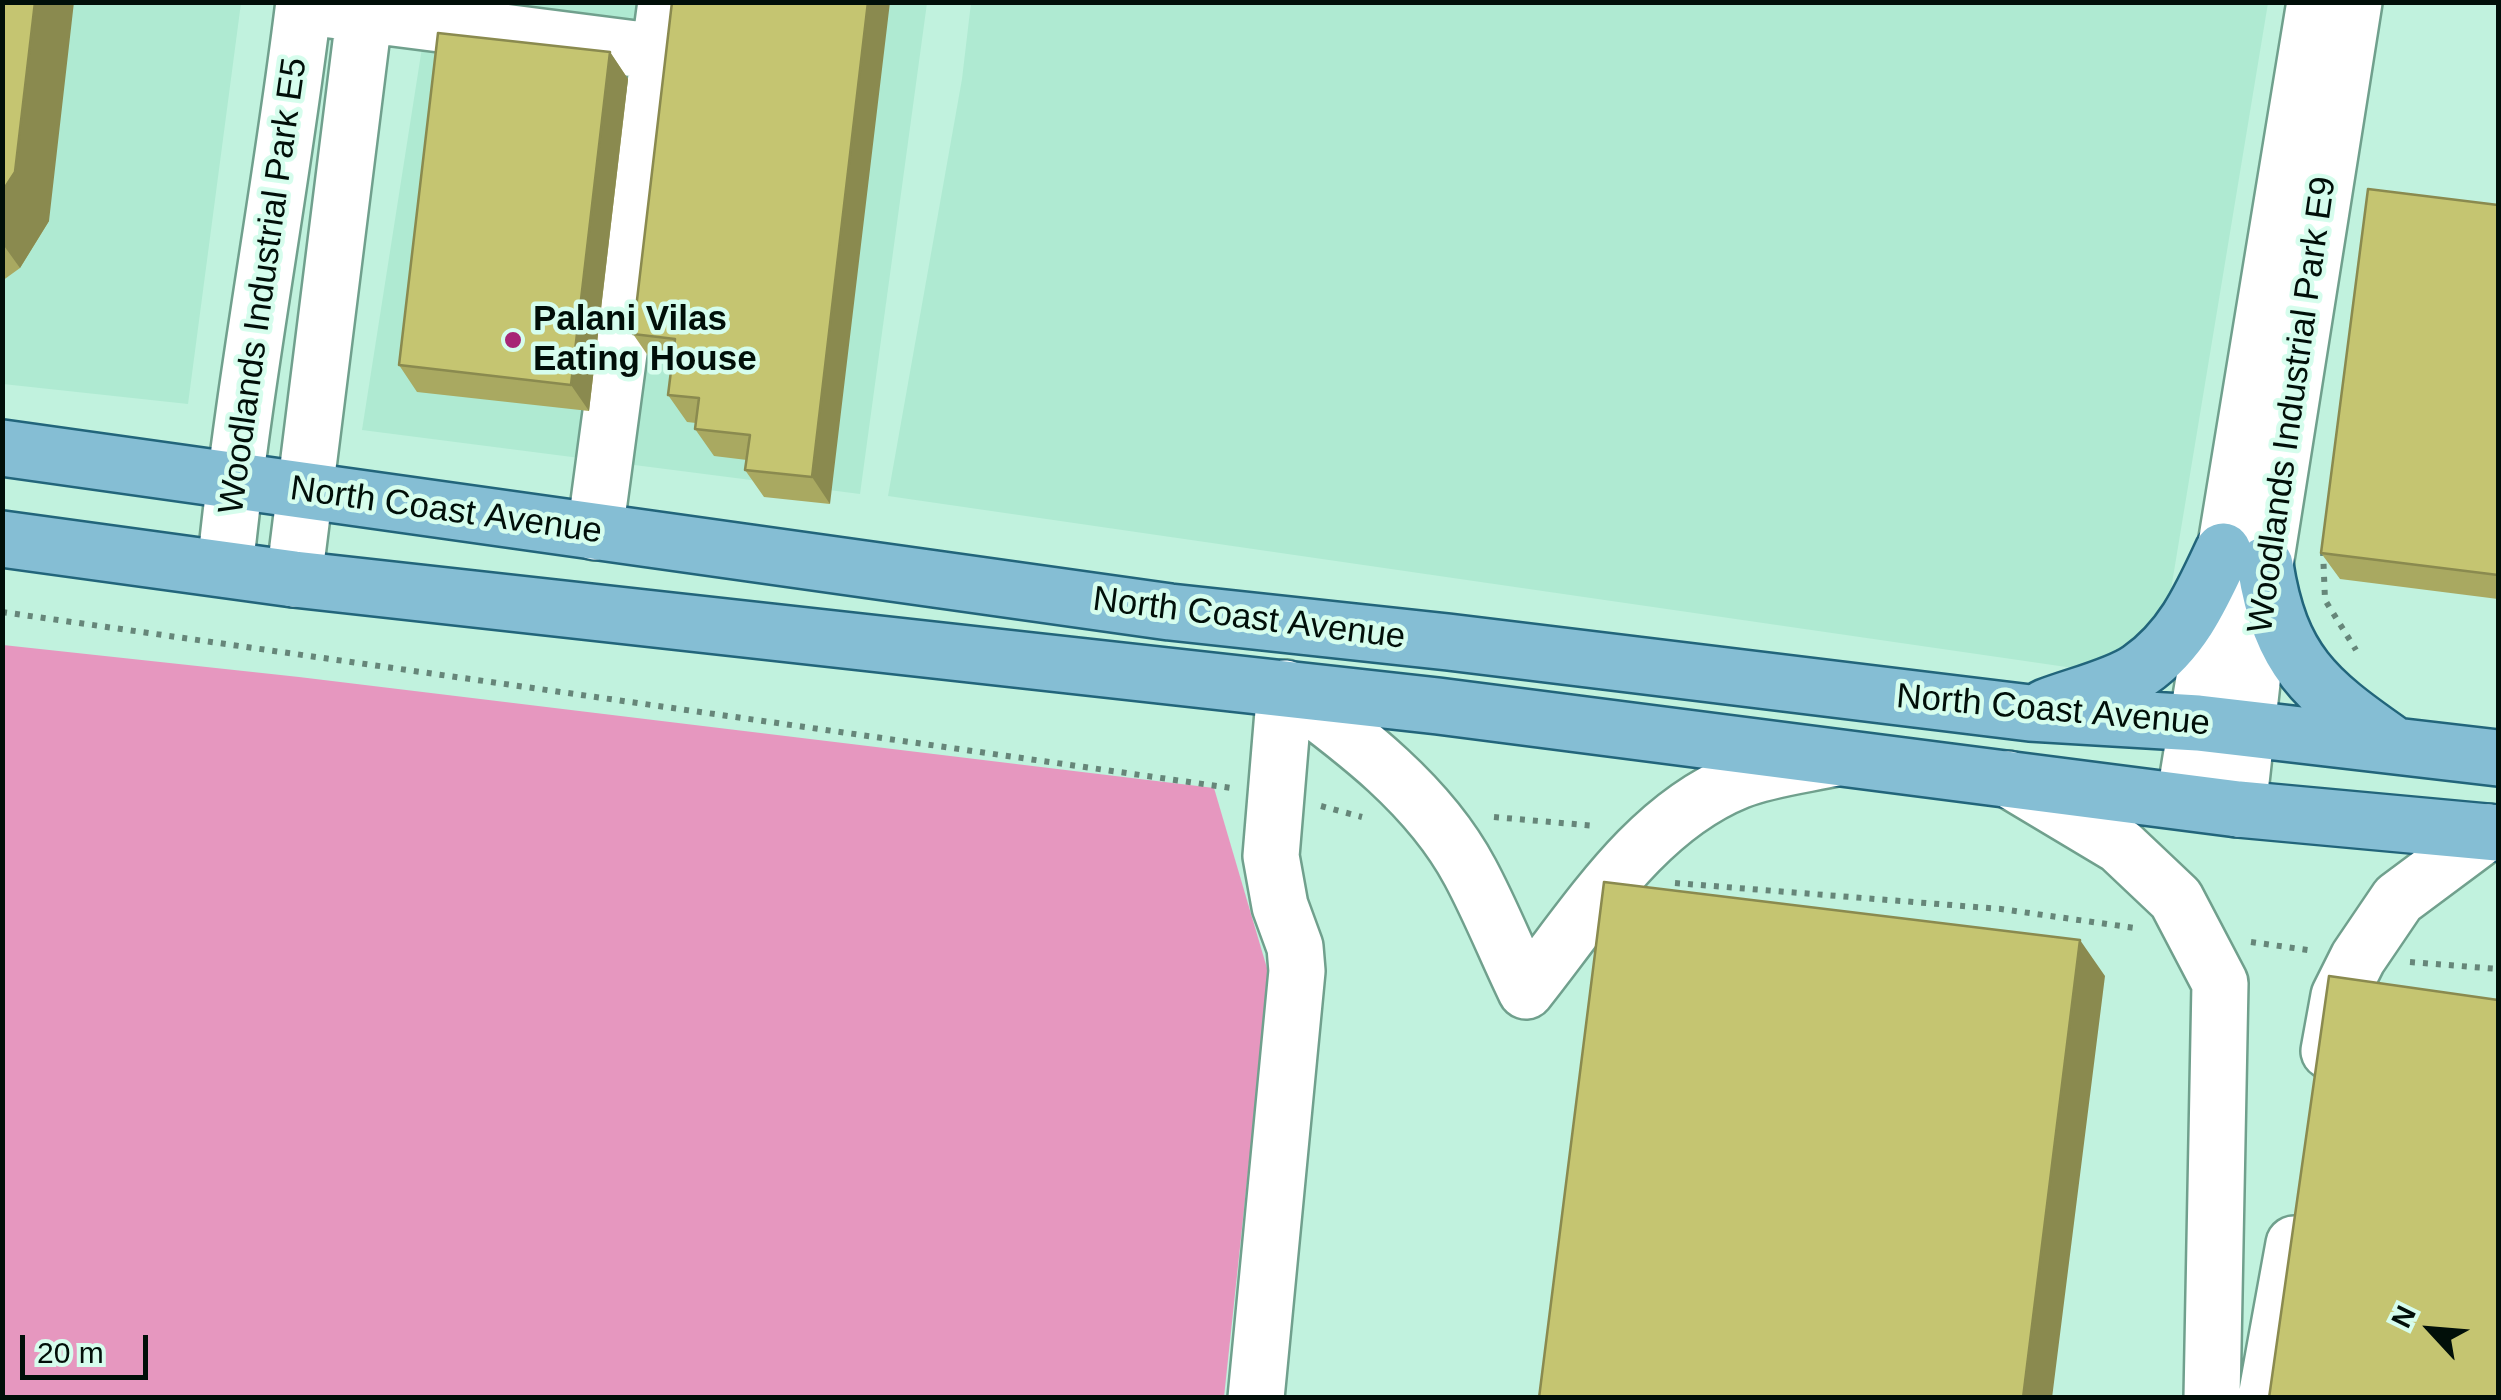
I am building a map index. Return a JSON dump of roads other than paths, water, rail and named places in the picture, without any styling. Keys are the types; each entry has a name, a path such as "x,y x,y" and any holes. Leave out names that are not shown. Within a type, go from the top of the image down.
{"main road":[{"name":"North Coast Avenue","path":"2,448 1170,612 2030,713 2223,726 2498,758"},
{"name":"North Coast Avenue","path":"2,538 294,579 1285,688 2238,808 2493,832"},
{"path":"2030,713 2138,672 2176,638 2199,604 2244,558 2271,605 2290,650 2329,699 2395,746"}],"street":[{"name":"Woodlands Industrial Park E9","path":"2238,808 2223,726 2315,2"},
{"name":"Woodlands Industrial Park E9","path":"2244,558 2354,2"},
{"path":"304,4 662,28 595,532"},
{"name":"Woodlands Industrial Park E5","path":"225,569 234,482 280,190 304,4"},
{"name":"Woodlands Industrial Park E5","path":"294,579 365,9"},
{"path":"1285,688 1344,731 1395,777 1445,834 1469,870 1526,991 1635,854 1683,813 1738,782 1840,757"},
{"path":"1256,1398 1297,972 1295,947 1280,906 1270,856 1285,688"},
{"name":"Woodlands Industrial Park E9","path":"2184,801 2223,726"},
{"path":"2008,779 2120,846 2176,898 2220,983 2212,1398"},
{"path":"2322,1091 2339,996 2358,958 2398,899 2493,832"},
{"path":"2266,1398 2304,1187"}],"place":[{"name":"Palani Vilas Eating House","path":"513,340"}]}
